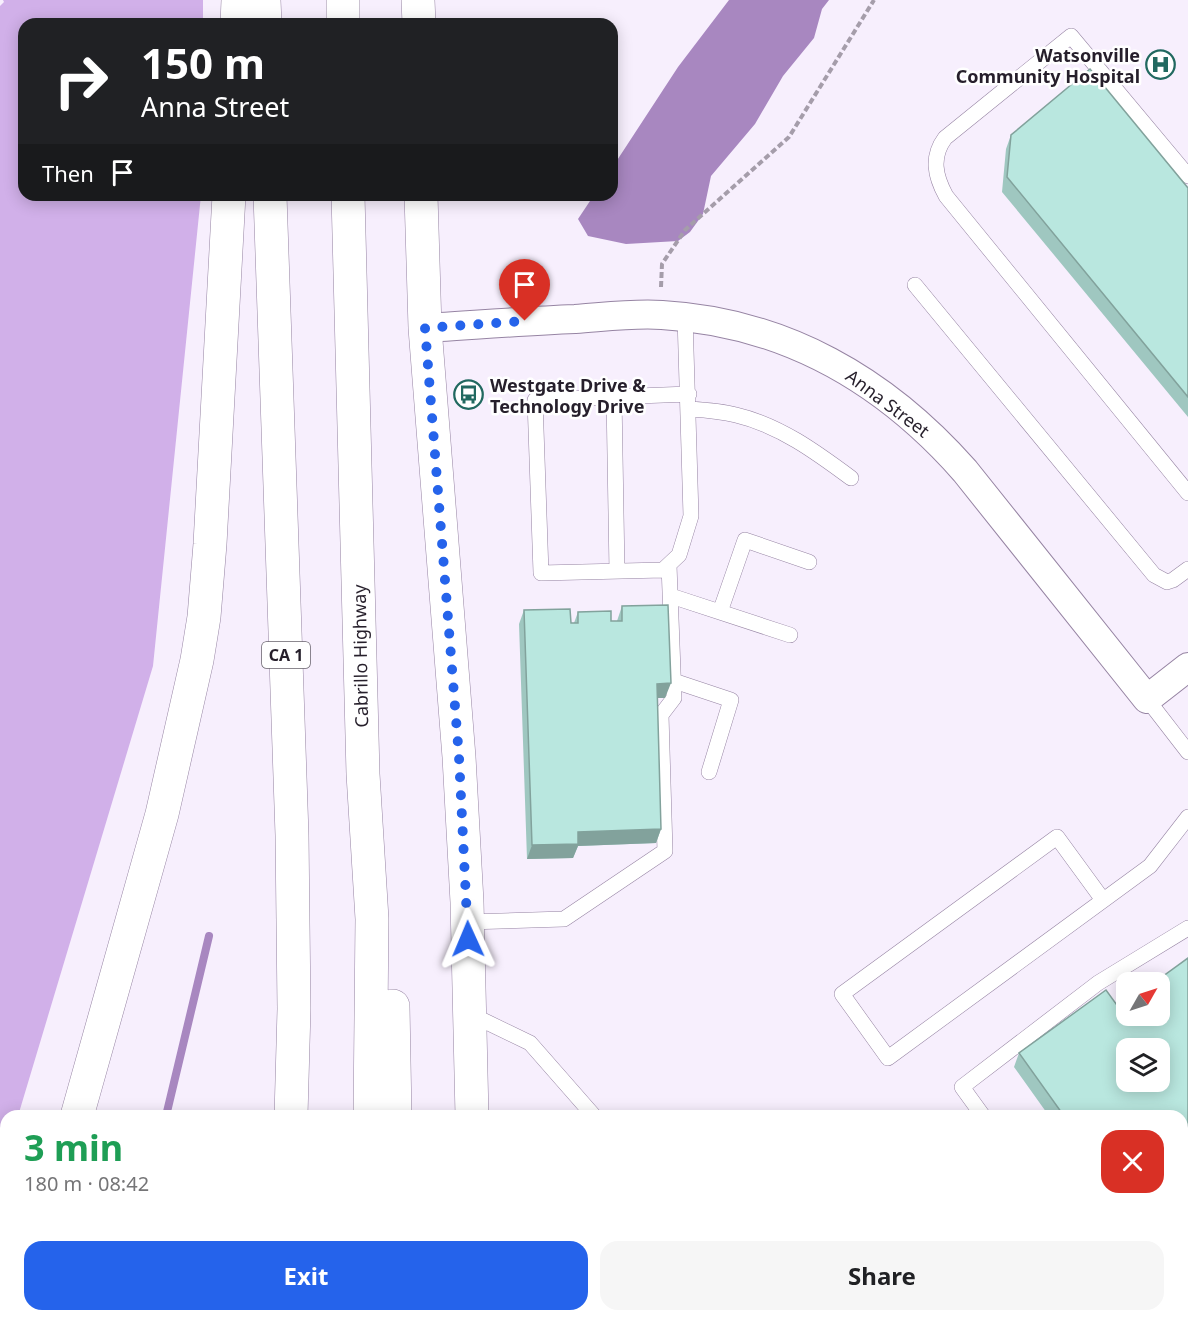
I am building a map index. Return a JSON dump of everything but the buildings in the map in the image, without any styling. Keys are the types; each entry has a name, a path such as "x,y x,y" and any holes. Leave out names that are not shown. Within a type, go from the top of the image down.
{"main road":[{"path":"237,18 238,0"},
{"path":"264,0 265,18"},
{"path":"343,0 343,18"},
{"path":"418,0 419,18"},
{"path":"79,1110 162,814 197,660 204,617 210,544 229,201"},
{"name":"CA 1","path":"270,201 292,835 294,1009 291,1110"},
{"name":"Cabrillo Highway","path":"348,201 363,774 372,919 370,1110"},
{"path":"421,201 425,328 459,757 467,922 472,1110"},
{"path":"363,774 382,835 389,876 395,1110"}],"street":[{"name":"Anna Street","path":"425,328 672,316 739,327 800,347 855,375 909,414 937,439 1147,699"},
{"path":"1147,699 1188,667"}],"lane":[{"path":"1188,176 1071,36 945,138 938,147 935,158 935,170 946,196 1188,493"},
{"path":"915,285 1154,575 1167,582 1188,569"},
{"path":"672,316 689,401 691,516 680,555 663,570 541,573 535,400 614,397 689,401 756,421 802,444 850,478"},
{"path":"614,397 617,571"},
{"path":"720,612 745,540 809,562"},
{"path":"467,922 564,919 665,851 661,715 674,698 669,565"},
{"path":"671,596 790,635"},
{"path":"674,681 731,699 708,772"},
{"path":"1147,699 1188,752"},
{"path":"1103,900 1058,837 842,994 888,1058 1150,866 1188,817"},
{"path":"979,1110 962,1087 1098,983 1188,928"},
{"path":"470,1014 530,1043 589,1110"}],"path":[{"path":"672,316 662,264 685,230 789,137 874,0"}],"shaded area":[{"path":"3,0 203,0 203,18 18,18 18,201 200,201 153,666 20,1110 0,1110 0,6"},
{"path":"729,0 829,0 822,9 814,38 783,76 755,124 711,176 703,214 690,232 678,241 626,244 588,236 578,219 590,201 618,201 618,159 678,67"}],"waterway":[{"path":"167,1110 209,936"}],"place":[{"name":"Watsonville Community Hospital","path":"1161,65"},
{"name":"Westgate Drive & Technology Drive","path":"469,395"}],"route":[{"path":"468,939 459,757 425,328 525,321"}]}
